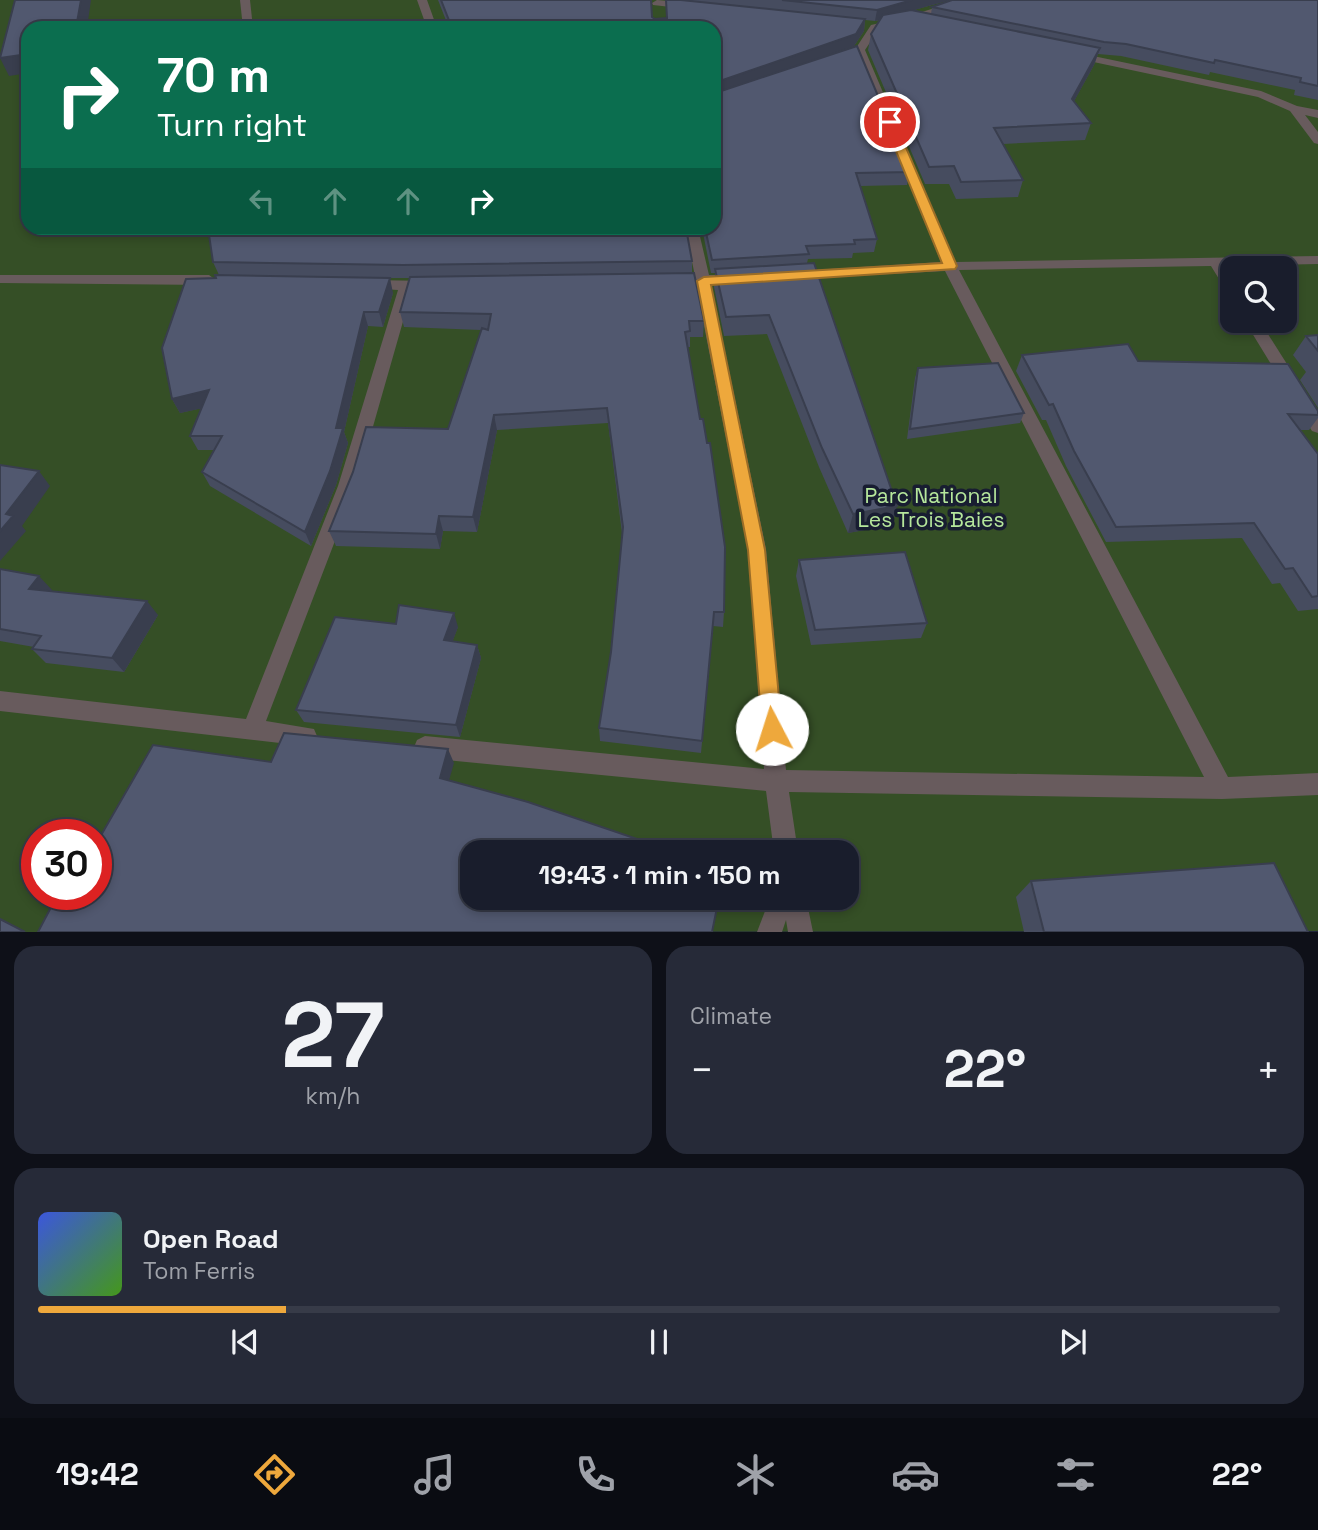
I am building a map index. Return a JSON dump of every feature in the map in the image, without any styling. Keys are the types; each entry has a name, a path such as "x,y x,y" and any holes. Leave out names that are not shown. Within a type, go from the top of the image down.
{"street":[{"path":"245,0 247,21"},
{"path":"422,0 430,21"},
{"path":"970,0 908,20 869,26 860,50 950,266 1222,788"},
{"path":"659,15 657,1 697,7"},
{"path":"908,20 935,26"},
{"path":"835,58 860,50"},
{"path":"1064,54 1261,94 1294,109 1318,114"},
{"path":"1294,109 1318,140"},
{"path":"694,235 757,550 776,781 784,840"},
{"path":"786,276 950,266 1318,260"},
{"path":"1216,263 1220,270"},
{"path":"663,282 759,278"},
{"path":"0,279 226,281"},
{"path":"353,284 446,285"},
{"path":"252,730 347,486 405,286"},
{"path":"1259,333 1318,427"},
{"path":"0,701 321,737"},
{"path":"404,745 776,781 1222,788 1318,783"},
{"path":"769,932 777,910"},
{"path":"796,910 801,932"}],"green space":[{"name":"Parc National Les Trois Baies","path":"0,0 1318,0 1318,931 0,932"}],"building":[{"path":"15,0 81,0 77,21 21,21 21,55 0,58"},
{"path":"441,0 651,0 652,17 655,19 667,18 666,0 681,0 865,19 856,34 721,81 721,21 449,21"},
{"path":"782,0 912,0 877,10"},
{"path":"952,0 1318,0 1318,86 1300,82 1301,78 1215,60 1214,63 932,7"},
{"path":"911,10 1100,48 1072,99 1091,123 994,128 1023,180 961,182 954,166 929,167 871,34 883,15"},
{"path":"857,46 910,172 856,173 877,239 854,240 855,244 806,246 809,254 712,260 707,235 721,235 721,91"},
{"path":"209,235 687,235 692,261 403,265 213,262"},
{"path":"814,263 897,506 853,514 822,448 769,315 726,317 715,269"},
{"path":"694,273 704,321 689,321 690,331 685,332 700,419 703,419 707,443 710,443 725,547 724,612 714,612 702,741 599,728 611,652 623,527 607,408 494,415 473,517 439,516 436,534 329,531 353,472 366,427 448,429 482,328 488,330 491,314 400,312 410,277"},
{"path":"215,275 390,278 379,312 364,312 336,428 343,428 330,471 305,532 202,472 222,436 190,436 209,390 172,399 162,348 186,279 216,278"},
{"path":"1318,335 1318,351 1306,336"},
{"path":"1128,344 1138,361 1288,364 1318,411 1318,415 1288,414 1318,454 1318,596 1312,597 1293,568 1285,569 1254,523 1116,527 1074,451 1053,404 1049,405 1022,355"},
{"path":"998,363 1024,413 910,429 918,368"},
{"path":"0,465 39,471 6,514 13,516 0,531"},
{"path":"905,552 927,623 815,630 799,560"},
{"path":"0,569 39,576 29,589 147,601 112,658 32,649 41,636 0,629"},
{"path":"399,605 454,613 444,640 477,645 456,725 296,710 335,617 396,624"},
{"path":"284,733 448,749 440,778 528,802 641,840 460,840 460,910 717,910 712,932 38,932 50,910 112,910 110,819 153,745 271,762"},
{"path":"1274,863 1308,932 1044,932 1031,881"},
{"path":"0,919 25,932 0,932"}],"route":[{"path":"772,729 757,550 704,281 950,266 890,122"}]}
